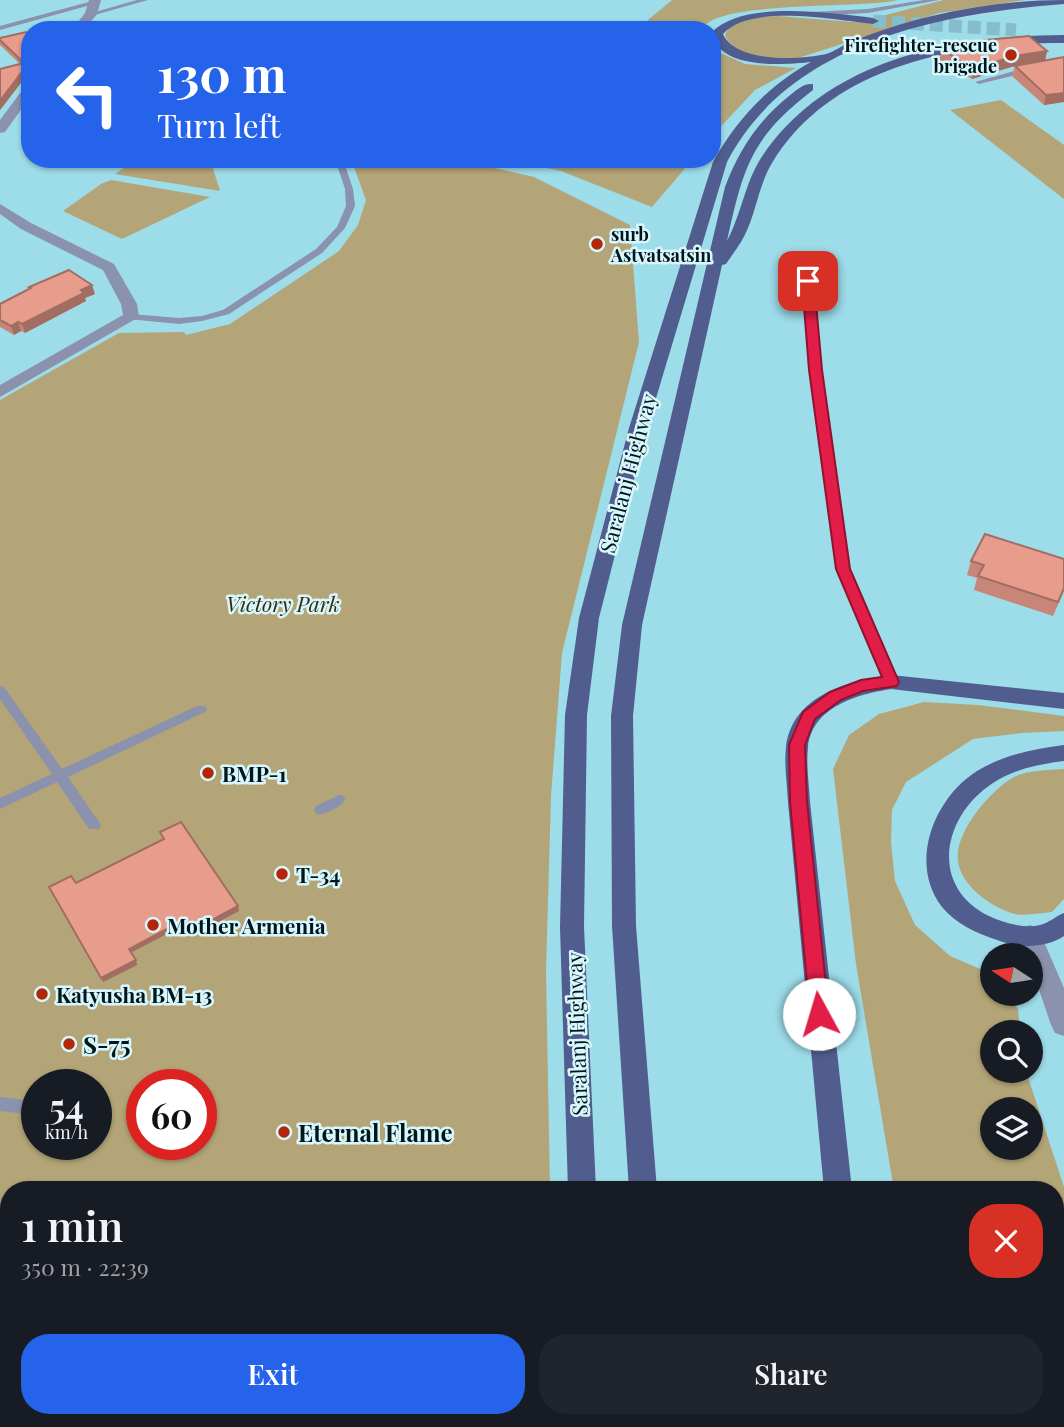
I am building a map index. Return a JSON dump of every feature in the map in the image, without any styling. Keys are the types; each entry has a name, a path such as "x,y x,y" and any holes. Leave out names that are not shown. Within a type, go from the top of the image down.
{"main road":[{"name":"Saralanj Highway","path":"721,160 739,130 775,94 817,64 867,39 980,8 1064,1"},
{"name":"Saralanj Highway","path":"642,1181 624,926 622,716 632,625 732,187 742,156 758,131 790,101 848,60 897,38 991,14 1064,8"},
{"path":"721,27 733,20 757,14 797,14 873,21"},
{"path":"1016,30 1064,39"},
{"path":"713,273 736,237 765,162 779,142 829,98 865,76 900,61 943,49 999,40 1064,39"},
{"path":"721,43 734,53 764,60 795,61 835,55"},
{"name":"Saralanj Highway","path":"582,1181 572,927 576,715 589,618 642,415 718,168"},
{"path":"837,1181 799,802 797,745 809,716 836,696 861,685 891,682 1064,701"},
{"path":"1064,753 1049,754 990,773 967,790 952,808 943,827 938,855 943,889 964,913 993,929 1018,935 1046,934 1064,923"}],"street":[{"path":"84,21 94,5"},
{"path":"0,129 21,100"},
{"path":"0,208 26,226 109,267 129,304 131,317 0,392"},
{"path":"1030,935 1058,1003 1064,1026"}],"lane":[{"path":"26,21 94,5 145,0"},
{"path":"797,14 868,11 936,0"},
{"path":"0,27 21,22"},
{"path":"979,82 1012,71 1038,67"},
{"path":"131,317 171,322 210,318 226,312 319,251 331,240 348,214 351,198 342,168"},
{"path":"306,244 319,251"},
{"path":"808,281 816,370 843,569 891,682"},
{"path":"0,690 94,825"},
{"path":"0,804 201,709"},
{"path":"321,810 339,800"},
{"path":"0,1104 21,1106"}],"green space":[{"path":"672,0 898,0 759,10 732,14 711,21 647,21"},
{"path":"944,0 1025,0 939,13 795,59 766,58 746,53 730,43 725,35 730,26 758,17 778,16 878,24 879,19 874,18"},
{"path":"721,53 745,64 796,68 755,90 721,126"},
{"path":"1001,100 1064,145 1064,199 950,110"},
{"path":"124,168 213,168 220,191 115,174"},
{"name":"Victory Park","path":"354,168 495,168 534,177 630,225 639,342 562,653 551,796 546,971 550,1181 0,1181 0,400 119,333 184,332 186,335 230,324 339,251 358,225 366,200"},
{"path":"546,168 685,168 652,207 561,171"},
{"path":"111,180 210,197 122,239 63,211"},
{"path":"924,702 978,705 1064,716 1064,731 973,739 906,782 892,810 891,842 895,881 915,925 950,956 980,969 980,1006 1016,1006 1018,1009 1019,1020 980,1020 980,1083 1030,1083 1035,1097 980,1097 980,1160 1043,1160 1043,1123 1062,1181 892,1181 856,964 833,769 849,735 879,714"},
{"path":"1064,769 1064,899 1052,912 1023,915 997,907 971,887 960,870 958,850 962,837 976,812 1006,782 1027,773"}],"building":[{"path":"21,33 21,60 0,40"},
{"path":"1029,36 1047,51 1014,56 974,69 942,50 985,40"},
{"path":"1064,57 1064,93 1046,95 1015,66"},
{"path":"21,64 21,73 0,101 0,69"},
{"path":"69,270 92,285 81,290 84,293 22,324 18,322 11,326 0,320 0,304 31,288 29,287"},
{"path":"985,534 1064,559 1064,588 1058,602 978,576 984,565 971,561"},
{"path":"181,822 238,906 192,931 185,919 129,949 136,960 101,978 49,887 71,876 76,883 164,839 160,832"}],"tunnel":[{"path":"873,21 1016,30"}],"place":[{"name":"Firefighter-rescue brigade","path":"1011,55"},
{"name":"surb Astvatsatsin","path":"597,244"},
{"name":"BMP-1","path":"208,773"},
{"name":"T-34","path":"282,874"},
{"name":"Mother Armenia","path":"153,925"},
{"name":"Katyusha BM-13","path":"42,994"},
{"name":"S-75","path":"69,1044"},
{"name":"Eternal Flame","path":"284,1132"}],"route":[{"path":"808,281 816,370 843,569 891,682 861,685 836,696 809,716 797,745 799,802 819,1014"}]}
